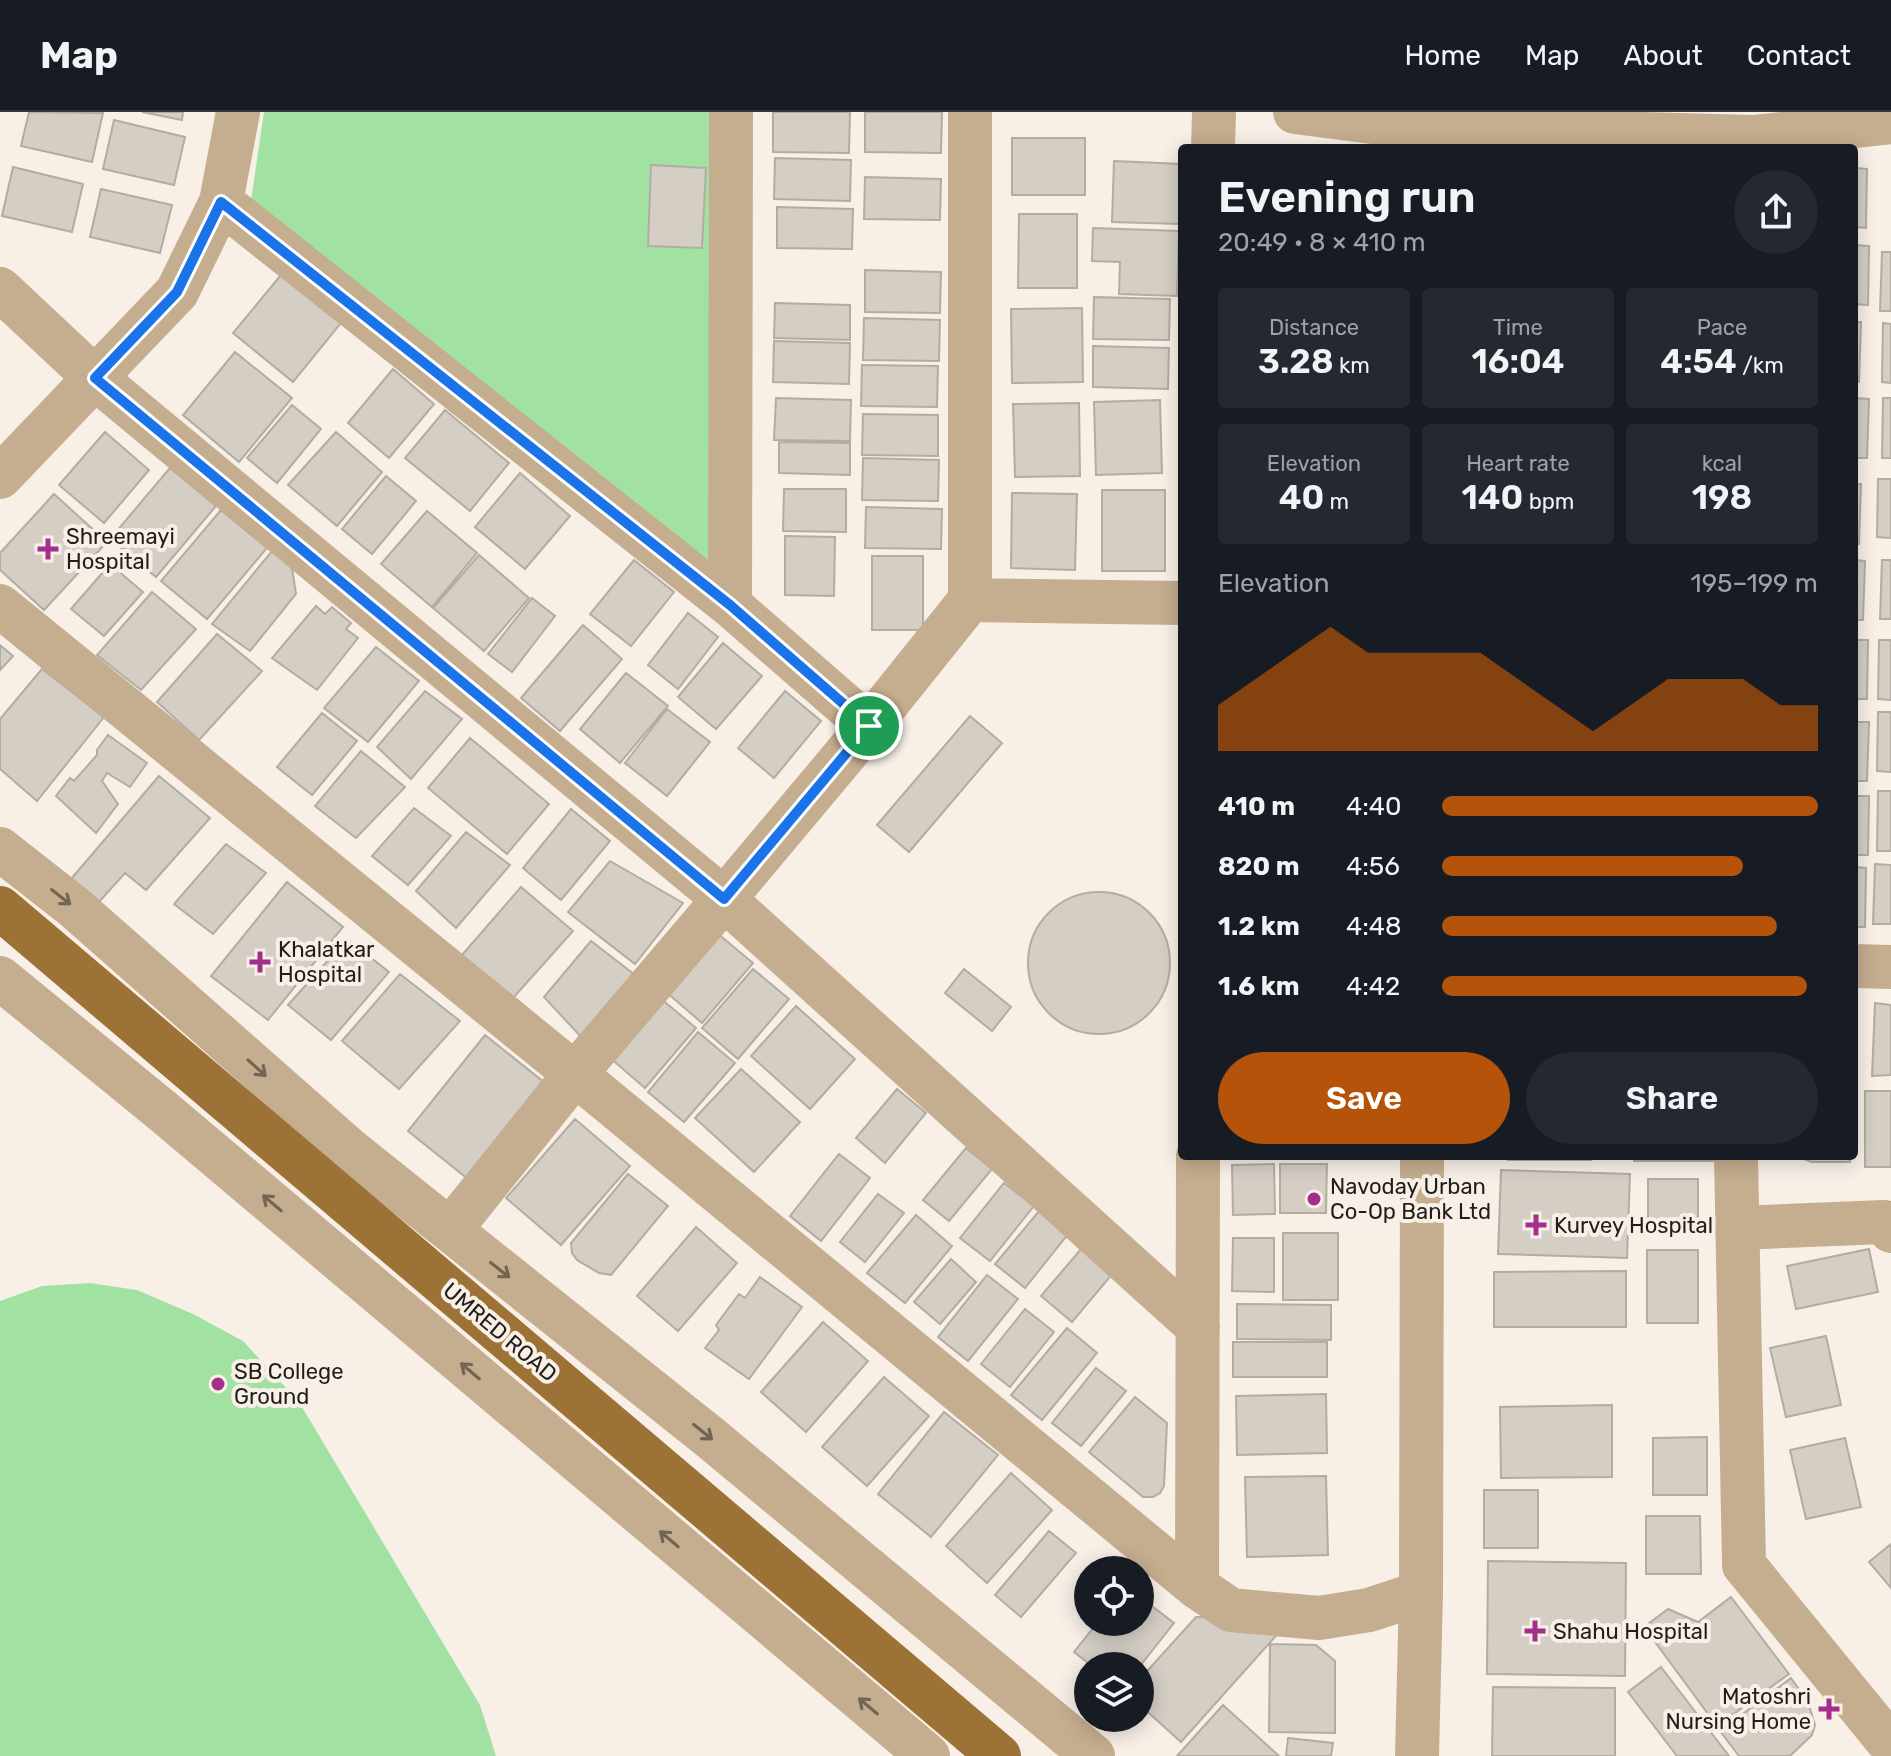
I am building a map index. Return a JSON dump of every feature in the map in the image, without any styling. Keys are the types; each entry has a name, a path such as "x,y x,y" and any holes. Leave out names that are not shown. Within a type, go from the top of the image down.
{"main road":[{"name":"UMRED ROAD","path":"0,908 999,1756"}],"street":[{"path":"0,477 177,292 221,202 238,112"},
{"path":"730,605 731,112"},
{"path":"450,1230 575,1074 869,726 970,600 970,112"},
{"path":"1213,144 1214,112"},
{"path":"1295,112 1417,129 1759,132 1891,122"},
{"path":"221,202 730,605 869,726"},
{"path":"0,289 95,378 724,899 1198,1327"},
{"path":"970,600 1178,603"},
{"path":"0,606 575,1074 1197,1587 1231,1610 1319,1618 1369,1610 1421,1593"},
{"path":"0,849 74,907 351,1151 712,1439 1093,1756"},
{"path":"1858,966 1891,967"},
{"path":"0,978 165,1113 928,1756"},
{"path":"1197,1587 1198,1160"},
{"path":"1417,1756 1421,1593 1422,1160"},
{"path":"1736,1160 1744,1565 1890,1744 1877,1756"},
{"path":"1736,1228 1884,1222 1891,1231"}],"green space":[{"path":"264,112 715,112 713,570 249,214"},
{"path":"90,1283 137,1290 193,1314 243,1341 299,1402 480,1705 496,1756 0,1756 0,1301 42,1286"}],"building":[{"path":"29,112 103,113 92,162 21,146"},
{"path":"142,112 183,112 182,120"},
{"path":"773,112 850,112 849,153 773,152"},
{"path":"865,112 942,112 941,153 865,152"},
{"path":"114,120 185,137 174,185 103,169"},
{"path":"1012,138 1085,138 1085,195 1012,195"},
{"path":"775,158 851,160 850,201 774,199"},
{"path":"1114,161 1178,164 1178,224 1112,222"},
{"path":"651,165 706,168 702,248 648,246"},
{"path":"13,167 83,184 72,232 2,216"},
{"path":"1858,168 1867,169 1866,228 1858,227"},
{"path":"865,177 941,179 940,220 864,219"},
{"path":"101,189 172,205 160,253 90,237"},
{"path":"777,207 853,209 852,249 777,248"},
{"path":"1019,214 1077,214 1077,288 1018,288"},
{"path":"1093,228 1178,231 1177,296 1119,294 1120,262 1092,261"},
{"path":"1858,245 1869,246 1868,305 1858,304"},
{"path":"1882,252 1891,252 1891,311 1880,311"},
{"path":"865,270 941,272 940,313 865,312"},
{"path":"281,275 341,323 293,382 233,333"},
{"path":"1094,297 1170,299 1169,340 1093,339"},
{"path":"775,303 850,305 850,340 774,338"},
{"path":"1082,308 1083,382 1012,383 1011,309"},
{"path":"864,318 940,320 939,361 863,360"},
{"path":"1858,322 1861,322 1859,382"},
{"path":"1883,323 1891,324 1891,383 1882,382"},
{"path":"774,341 850,343 849,384 773,382"},
{"path":"1093,346 1169,348 1168,389 1093,387"},
{"path":"235,352 292,398 239,462 183,415"},
{"path":"862,365 938,366 937,407 861,406"},
{"path":"393,369 434,404 389,458 348,423"},
{"path":"776,398 851,400 850,441 774,440"},
{"path":"1858,398 1869,399 1867,458 1858,458"},
{"path":"1883,398 1891,398 1891,458 1882,458"},
{"path":"1160,400 1162,473 1096,475 1094,402"},
{"path":"1079,403 1080,476 1015,477 1013,404"},
{"path":"292,405 321,429 277,483 247,458"},
{"path":"445,410 509,463 470,511 405,458"},
{"path":"863,414 938,415 938,456 862,455"},
{"path":"105,432 149,470 104,523 59,485"},
{"path":"336,432 382,472 337,526 288,485"},
{"path":"779,442 850,443 850,475 779,473"},
{"path":"863,458 939,460 938,501 862,500"},
{"path":"170,468 216,506 156,577 110,539"},
{"path":"520,473 570,516 525,569 475,527"},
{"path":"386,476 416,501 372,554 342,529"},
{"path":"1878,479 1891,479 1891,538 1877,537"},
{"path":"1858,484 1861,484 1859,544"},
{"path":"784,489 846,489 846,532 783,531"},
{"path":"1102,490 1165,490 1165,571 1102,571"},
{"path":"1012,493 1077,494 1075,570 1011,568"},
{"path":"54,494 107,542 44,610 0,570 0,553"},
{"path":"866,507 942,509 941,549 865,548"},
{"path":"221,510 267,548 207,619 161,581"},
{"path":"427,511 477,553 432,607 381,564"},
{"path":"785,536 835,537 834,596 785,595"},
{"path":"272,551 291,561 296,594 250,651 212,624"},
{"path":"479,555 529,598 484,651 433,608"},
{"path":"872,556 923,556 923,630 872,630"},
{"path":"634,560 674,592 631,646 590,614"},
{"path":"1858,560 1865,561 1863,620 1858,620"},
{"path":"1882,560 1891,560 1891,619 1880,619"},
{"path":"110,564 143,592 104,636 71,609"},
{"path":"152,592 196,629 141,690 97,655"},
{"path":"532,598 555,616 512,672 488,654"},
{"path":"316,606 325,614 332,607 351,623 346,629 358,638 317,690 272,658"},
{"path":"688,613 718,637 678,689 648,665"},
{"path":"583,625 622,659 560,731 521,698"},
{"path":"217,634 262,671 199,740 157,702"},
{"path":"1858,640 1868,640 1867,699 1858,699"},
{"path":"1879,640 1891,640 1891,700 1878,699"},
{"path":"723,643 762,676 716,729 678,697"},
{"path":"0,645 13,656 0,670"},
{"path":"376,647 419,681 368,742 324,708"},
{"path":"42,669 104,717 37,801 0,769 0,719"},
{"path":"626,673 668,706 620,763 580,729"},
{"path":"425,691 462,719 411,779 377,747"},
{"path":"785,691 821,721 774,778 738,748"},
{"path":"667,709 710,742 667,796 625,763"},
{"path":"1878,712 1891,712 1891,772 1877,771"},
{"path":"322,713 357,741 312,795 277,767"},
{"path":"970,716 1002,743 909,852 877,825"},
{"path":"1858,722 1869,722 1867,781 1858,781"},
{"path":"108,735 147,763 130,787 107,773 102,781 118,804 96,833 56,796 70,778 74,781 97,755 97,750"},
{"path":"470,738 549,804 507,854 428,788"},
{"path":"361,751 405,787 356,838 315,806"},
{"path":"159,776 210,818 146,890 125,873 98,903 71,879"},
{"path":"1878,791 1891,791 1891,851 1877,851"},
{"path":"1858,796 1869,796 1868,855 1858,855"},
{"path":"414,808 451,836 408,885 372,856"},
{"path":"571,809 610,841 561,900 523,868"},
{"path":"466,832 510,865 456,928 416,891"},
{"path":"226,844 266,873 213,934 174,904"},
{"path":"610,861 683,903 635,964 568,912"},
{"path":"1875,864 1891,865 1891,924 1873,924"},
{"path":"1858,867 1866,868 1865,927 1858,927"},
{"path":"287,882 343,927 268,1020 211,976"},
{"path":"521,887 573,931 513,998 462,955"},
{"path":"1099,892 1126,898 1149,913 1164,936 1170,963 1164,990 1149,1013 1126,1028 1099,1034 1072,1028 1049,1013 1034,990 1028,963 1034,936 1049,913 1072,898"},
{"path":"717,933 753,963 702,1023 666,992"},
{"path":"347,939 389,972 331,1040 288,1005"},
{"path":"591,941 635,975 583,1039 544,997"},
{"path":"753,969 789,999 738,1059 702,1028"},
{"path":"964,969 1011,1007 992,1031 945,993"},
{"path":"400,974 460,1021 399,1089 342,1041"},
{"path":"660,998 696,1028 645,1088 609,1057"},
{"path":"1875,1003 1891,1005 1891,1075 1872,1076"},
{"path":"796,1006 855,1059 810,1109 751,1056"},
{"path":"698,1032 735,1063 684,1122 648,1092"},
{"path":"485,1035 550,1087 473,1183 408,1131"},
{"path":"741,1069 800,1122 754,1172 695,1118"},
{"path":"897,1089 926,1113 885,1163 856,1138"},
{"path":"1865,1091 1891,1091 1891,1167 1865,1167"},
{"path":"575,1119 630,1166 561,1245 506,1198"},
{"path":"966,1148 992,1169 949,1221 923,1200"},
{"path":"839,1154 870,1178 821,1241 790,1216"},
{"path":"1634,1160 1717,1160 1717,1161"},
{"path":"1807,1160 1850,1160 1850,1162"},
{"path":"1274,1164 1275,1214 1233,1215 1232,1165"},
{"path":"1280,1164 1327,1164 1326,1213 1280,1213"},
{"name":"Kurvey Hospital","path":"1501,1170 1630,1174 1627,1258 1498,1254"},
{"path":"628,1174 668,1206 611,1275 599,1273 577,1260 571,1243"},
{"path":"1648,1179 1698,1179 1698,1225 1648,1225"},
{"path":"1004,1183 1034,1206 990,1261 960,1238"},
{"path":"878,1194 904,1213 865,1262 840,1242"},
{"path":"1040,1210 1069,1233 1025,1288 995,1264"},
{"path":"916,1215 952,1246 905,1303 867,1273"},
{"path":"696,1227 737,1263 678,1331 637,1296"},
{"path":"1283,1233 1338,1233 1338,1300 1283,1300"},
{"path":"1233,1238 1274,1238 1274,1292 1232,1291"},
{"path":"1088,1241 1119,1266 1072,1322 1041,1296"},
{"path":"1869,1249 1878,1292 1796,1309 1787,1266"},
{"path":"1647,1250 1698,1250 1698,1323 1647,1323"},
{"path":"951,1259 976,1282 940,1324 914,1302"},
{"path":"1626,1271 1626,1327 1494,1327 1494,1272"},
{"path":"987,1275 1018,1299 968,1361 938,1337"},
{"path":"760,1277 802,1307 749,1379 705,1348 719,1330 716,1325 739,1294 745,1298"},
{"path":"1237,1304 1331,1305 1331,1340 1237,1339"},
{"path":"1025,1309 1054,1332 1010,1387 981,1364"},
{"path":"823,1322 868,1361 806,1432 761,1392"},
{"path":"1067,1328 1097,1353 1042,1420 1011,1395"},
{"path":"1826,1336 1841,1405 1786,1417 1770,1348"},
{"path":"1233,1342 1327,1342 1327,1377 1233,1377"},
{"path":"1096,1368 1126,1391 1081,1446 1052,1423"},
{"path":"884,1377 929,1416 867,1486 822,1447"},
{"path":"1326,1394 1327,1453 1237,1455 1236,1396"},
{"path":"1135,1397 1167,1423 1164,1486 1153,1497 1143,1497 1089,1452"},
{"path":"1612,1405 1612,1477 1501,1478 1500,1407"},
{"path":"944,1412 998,1455 931,1537 878,1494"},
{"path":"1707,1437 1707,1495 1653,1495 1653,1438"},
{"path":"1845,1438 1861,1507 1806,1519 1790,1450"},
{"path":"1011,1473 1052,1510 987,1583 946,1546"},
{"path":"1326,1476 1328,1555 1247,1557 1245,1477"},
{"path":"1484,1490 1538,1490 1538,1548 1484,1548"},
{"path":"1646,1516 1700,1516 1701,1574 1646,1574"},
{"path":"1049,1531 1076,1553 1021,1617 995,1595"},
{"path":"1891,1544 1891,1588 1869,1562"},
{"path":"1488,1561 1626,1563 1625,1676 1487,1674"},
{"path":"1731,1597 1789,1674 1717,1726 1644,1627 1668,1609 1698,1622"},
{"path":"1154,1608 1174,1623 1151,1652 1074,1652 1087,1636 1154,1636"},
{"path":"1196,1617 1273,1619 1283,1628 1181,1742 1154,1718 1154,1664"},
{"path":"1270,1644 1316,1645 1335,1661 1335,1733 1269,1732"},
{"path":"1661,1667 1729,1756 1677,1756 1628,1692"},
{"path":"1791,1678 1808,1702 1815,1725 1812,1735 1790,1756 1739,1756 1720,1731"},
{"path":"1493,1687 1615,1688 1615,1756 1492,1756"},
{"path":"1223,1705 1279,1756 1177,1756"},
{"path":"1288,1738 1333,1743 1331,1756 1286,1756"}],"place":[{"name":"Shreemayi Hospital","path":"48,549"},
{"name":"Khalatkar Hospital","path":"260,962"},
{"name":"Navoday Urban Co-Op Bank Ltd","path":"1314,1199"},
{"name":"Kurvey Hospital","path":"1536,1225"},
{"name":"SB College Ground","path":"218,1384"},
{"name":"Shahu Hospital","path":"1535,1631"},
{"name":"Matoshri Nursing Home","path":"1829,1709"}],"route":[{"path":"221,202 730,605 869,726 724,899 95,378 177,292 221,202"}]}
